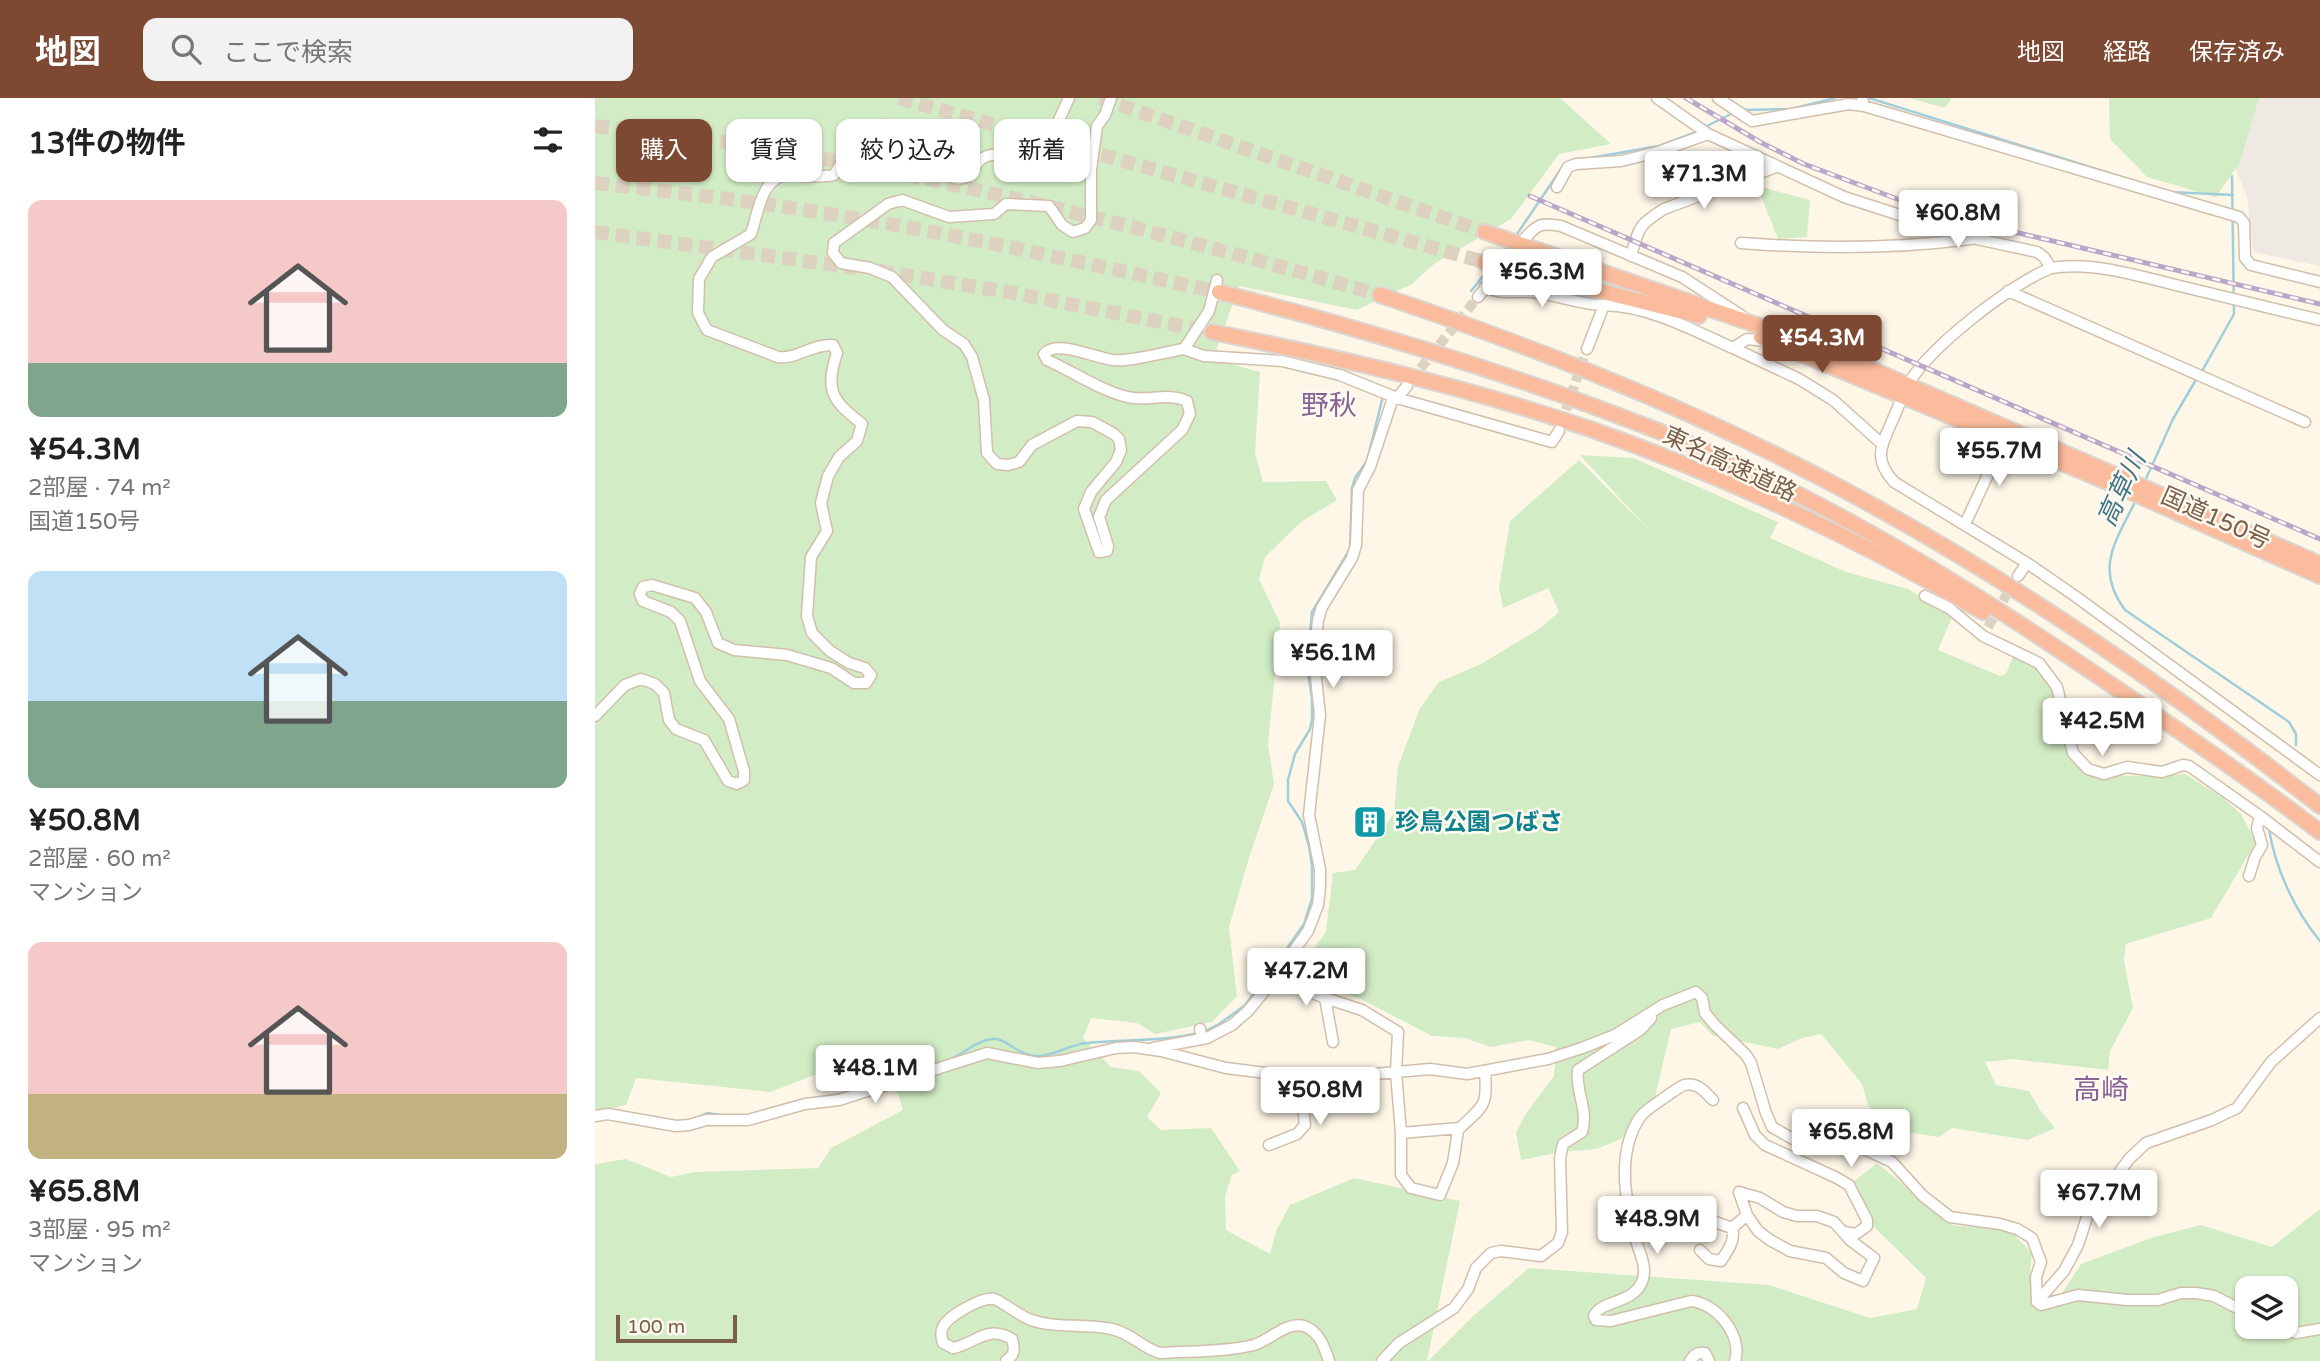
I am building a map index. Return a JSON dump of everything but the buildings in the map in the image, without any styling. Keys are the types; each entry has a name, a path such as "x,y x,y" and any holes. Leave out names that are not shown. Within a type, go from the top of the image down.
{"highway":[{"name":"国道150号","path":"1485,232 1818,346 2005,438 2320,564"},
{"name":"国道150号","path":"1484,262 1689,313 1775,341 1906,390 2141,491 2320,576"},
{"name":"東名高速道路","path":"1218,286 1483,367 1697,447 1833,513 1912,557 2040,636 2193,740 2320,832"},
{"name":"東名高速道路","path":"1380,295 1462,322 1683,410 1876,507 1942,544 2112,654 2220,730 2320,806"},
{"name":"東名高速道路","path":"1212,332 1309,352 1469,391 1589,429 1710,475 1825,526 1907,568 2037,643 2193,740"}],"street":[{"path":"595,716 625,685 641,679 655,684 664,693 669,720 676,729 704,740 728,781 737,784 744,780 744,771 729,719 700,681 680,621 671,612 643,601 639,594 643,587 652,584 695,598 706,612 718,643 733,650 787,655 831,668 854,683 866,683 871,675 865,668 849,663 830,651 812,633 807,616 811,557 827,531 821,503 828,476 839,457 857,441 862,424 840,406 831,390 832,368 837,353 833,345 818,345 789,358 778,357 707,330 698,313 699,279 712,257 751,234 765,191 773,180 786,175 818,178 834,174 851,147 868,129 886,125 906,136 943,174 962,178 970,175 981,159 996,154 1026,160 1037,159 1048,144 1069,98"},
{"path":"1111,98 1105,115 1097,126 1091,169 1091,220 1085,228 1073,232 1062,225 1049,206 1006,204 994,214 949,217 902,200 888,204 834,243 833,253 841,263 870,268 892,277 943,330 964,344 972,357 984,400 987,453 997,464 1008,466 1019,462 1033,445 1077,421 1092,422 1119,439 1121,450 1117,462 1091,492 1084,509 1099,552 1107,551 1108,546 1099,517 1106,500 1182,430 1190,414 1187,401 1178,397 1133,398 1108,391 1047,360 1044,354 1048,349 1058,347 1115,360 1184,349 1204,356 1282,361 1340,375 1397,398 1552,442 1559,431"},
{"path":"1657,98 1708,134 1844,197 1975,238 2037,252 2051,268"},
{"path":"1718,98 1752,121 1863,102 2239,217 2244,223 2245,258 2251,265 2320,282"},
{"path":"1557,187 1568,167 1576,164 1621,161 1658,152 1708,134"},
{"path":"1631,256 1640,226 1664,209 1776,167"},
{"path":"1525,238 1537,225 1546,223 1561,226 1682,277 1756,325"},
{"path":"1741,243 1801,248 1856,248 1975,238"},
{"path":"2320,320 2088,267 2069,265 2051,268 2025,279 2008,291 1938,348 1906,390 1880,450 1881,462 1894,482 2027,563 2143,644 2320,775"},
{"path":"1478,297 1497,273"},
{"path":"1184,349 1209,311 1218,286"},
{"path":"1485,287 1503,294 1528,292 1587,305 1616,305 1650,313 1798,379 1833,400 1882,444"},
{"path":"2008,291 2305,422"},
{"path":"1587,349 1604,305"},
{"path":"1733,348 1747,340 1775,341"},
{"path":"595,1116 608,1114 676,1126 706,1120 748,1120 805,1104 839,1100 976,1055 997,1054 1038,1063 1115,1048 1149,1048 1232,1025 1248,1011 1308,931 1318,905 1319,869 1309,815 1321,715 1314,659 1318,620 1322,607 1352,558 1356,545 1358,490 1370,467 1392,401 1407,386"},
{"path":"1965,524 2005,438"},
{"path":"2018,576 2027,563"},
{"path":"1925,596 2030,657 2048,673 2057,687 2073,753 2088,769 2104,774 2127,767 2162,772 2183,765 2189,766 2320,862"},
{"path":"2249,876 2262,845 2257,828 2260,816"},
{"path":"1275,978 1362,1010 1398,1032 1396,1072 1401,1175 1411,1188 1440,1195 1453,1163 1455,1140 1460,1128 1480,1111 1485,1103 1485,1071"},
{"path":"1149,1048 1204,1064 1290,1076 1331,1078 1430,1069 1467,1073 1548,1059 1582,1048 1615,1035 1663,1005 1696,992 1702,998 1705,1013 1751,1063 1772,1127 1781,1134 1814,1145 1860,1147 1892,1162 1923,1196 1950,1217 2000,1224 2032,1237 2041,1262 2036,1277 2037,1302"},
{"path":"1325,998 1333,1042"},
{"path":"1382,1361 1399,1343 1454,1308 1468,1289 1476,1268 1491,1253 1501,1251 1541,1256 1558,1244 1562,1232 1560,1158 1563,1144 1583,1132 1585,1124 1585,1107 1577,1082 1578,1070 1640,1030 1663,1005"},
{"path":"2037,1302 2064,1271 2078,1245 2087,1217 2112,1178 2129,1159 2146,1143 2212,1120 2237,1108 2271,1062 2320,1018"},
{"path":"1201,1035 1197,1049 1204,1064"},
{"path":"1269,1145 1297,1134 1305,1125 1303,1107 1290,1076"},
{"path":"1713,1100 1698,1085 1692,1083 1685,1085 1641,1116 1627,1153 1625,1177 1629,1214 1643,1263 1643,1278 1635,1292 1624,1300 1598,1309 1594,1316 1596,1320 1611,1321 1691,1301 1702,1302 1727,1323 1736,1346 1735,1361"},
{"path":"1743,1108 1755,1135 1765,1145 1849,1185 1867,1220 1867,1226 1856,1234 1844,1232"},
{"path":"1401,1133 1460,1128"},
{"path":"1739,1192 1760,1198 1783,1212 1797,1216 1817,1216 1834,1222 1850,1240 1874,1258 1863,1282 1844,1273 1826,1258 1790,1251 1770,1240 1758,1231 1747,1216 1739,1192"},
{"path":"1689,1216 1701,1217 1732,1228"},
{"path":"1732,1228 1747,1216"},
{"path":"1700,1250 1709,1259 1721,1261 1732,1243 1732,1228"},
{"path":"2037,1302 2041,1305 2078,1295 2158,1300 2181,1293 2196,1293 2214,1296 2235,1307"},
{"path":"1006,1361 1015,1350 1012,1339 1004,1334 979,1336 953,1348 943,1343 941,1329 968,1307 982,1300 994,1299 1031,1321 1048,1325 1113,1329 1126,1333 1149,1350 1160,1353 1256,1344 1292,1326 1303,1326 1314,1332 1325,1347 1329,1361"},
{"path":"2298,1332 2320,1329"},
{"path":"1690,1361 1700,1352 1705,1353 1709,1361"}],"shaded area":[{"path":"2255,98 2320,98 2320,266 2253,252 2247,196 2234,166"}],"green space":[{"path":"595,98 1560,98 1611,144 1559,154 1511,219 1434,264 1412,284 1357,310 1239,286 1216,351 1187,352 1260,372 1255,453 1263,482 1326,481 1337,500 1301,522 1265,557 1259,579 1280,623 1268,744 1274,784 1229,927 1237,996 1212,1022 1155,1034 1137,1023 1091,1018 1083,1038 1111,1067 1139,1071 1161,1093 1147,1117 1161,1130 1211,1128 1240,1171 1232,1175 1225,1196 1226,1230 1270,1254 1276,1231 1290,1205 1354,1178 1460,1201 1427,1361 595,1361 595,1164 626,1159 671,1177 695,1172 818,1168 831,1148 903,1110 898,1094 888,1080 870,1074 859,1058 770,1092 636,1078 626,1105 595,1112"},
{"path":"1909,98 1952,98 1945,108"},
{"path":"2109,98 2259,98 2240,162 2216,197 2147,177 2110,139"},
{"path":"1757,186 1810,200 1807,237 1778,239"},
{"path":"1580,455 1633,458 1778,522 1770,538 1846,572 1908,589 1952,617 1938,650 2000,676 2006,674 2014,654 2043,672 2055,695 2068,747 2086,774 2185,774 2223,798 2241,814 2256,842 2211,918 2126,944 2124,960 2133,1008 2110,1051 2108,1070 2013,1059 1985,1062 1996,1085 2029,1091 2055,1128 2028,1140 1952,1128 1939,1137 1885,1129 1868,1105 1862,1084 1821,1034 1802,1038 1778,1049 1712,1035 1700,1022 1671,1029 1651,1114 1621,1139 1596,1149 1561,1152 1521,1160 1516,1133 1525,1115 1554,1076 1556,1047 1529,1040 1491,1047 1465,1038 1432,1036 1359,998 1308,981 1302,967 1326,931 1333,873 1355,870 1394,813 1398,766 1420,708 1439,682 1481,664 1539,629 1559,612 1548,588 1503,608 1499,587 1510,521 1579,460 1650,531"},
{"path":"1877,1163 1952,1225 2013,1231 2032,1253 2030,1272 2034,1307 2082,1298 2061,1295 2081,1264 2154,1237 2201,1225 2272,1247 2320,1209 2320,1361 1428,1361 1472,1317 1529,1268 1769,1285 1870,1318 1917,1309 1926,1278 1867,1220 1849,1185"}],"waterway":[{"path":"1739,110 1791,109 1835,98"},
{"path":"1869,98 2154,187"},
{"path":"1705,127 1733,113"},
{"path":"1584,159 1659,146 1699,131"},
{"path":"1515,237 1561,169 1574,160"},
{"name":"高草川","path":"2201,373 2234,314 2232,176"},
{"path":"2170,192 2233,195"},
{"path":"1497,259 1509,245"},
{"path":"1471,291 1489,269"},
{"name":"高草川","path":"2145,481 2173,419 2197,378"},
{"path":"1205,1031 1244,1006 1304,924 1312,898 1309,846 1302,822 1288,801 1288,780 1295,754 1310,729 1312,720 1307,667 1312,612 1350,549 1352,488 1355,478 1367,461 1382,400"},
{"name":"高草川","path":"2136,500 2111,555 2111,581 2125,610 2289,722 2296,734 2296,745"},
{"name":"高草川","path":"2269,829 2287,888 2320,941"},
{"path":"949,1060 980,1042 992,1039 1003,1041 1026,1054 1040,1056 1081,1044 1170,1038 1198,1033"},
{"path":"859,1089 873,1082 903,1075"},
{"path":"822,1097 850,1092"},
{"path":"697,1118 707,1113 728,1116"}],"tunnel":[{"path":"899,98 1484,262"},
{"path":"1100,98 1485,232"},
{"path":"595,126 778,151 950,184 1166,236 1380,295"},
{"path":"595,183 757,203 900,226 1219,292"},
{"path":"595,232 856,268"},
{"path":"1500,269 1523,240"},
{"path":"879,271 1008,292 1212,332"},
{"path":"1411,380 1478,297"},
{"path":"1561,424 1587,349"},
{"path":"1988,627 2014,582"}],"railway":[{"path":"1686,98 1760,142 1804,164 1900,200 2006,230 2320,304"},
{"path":"1530,196 2320,539"}],"place":[{"name":"珍鳥公園つばさ","path":"1370,822"}],"district":[{"name":"野秋","path":"1329,405"},
{"name":"高崎","path":"2101,1089"}]}
